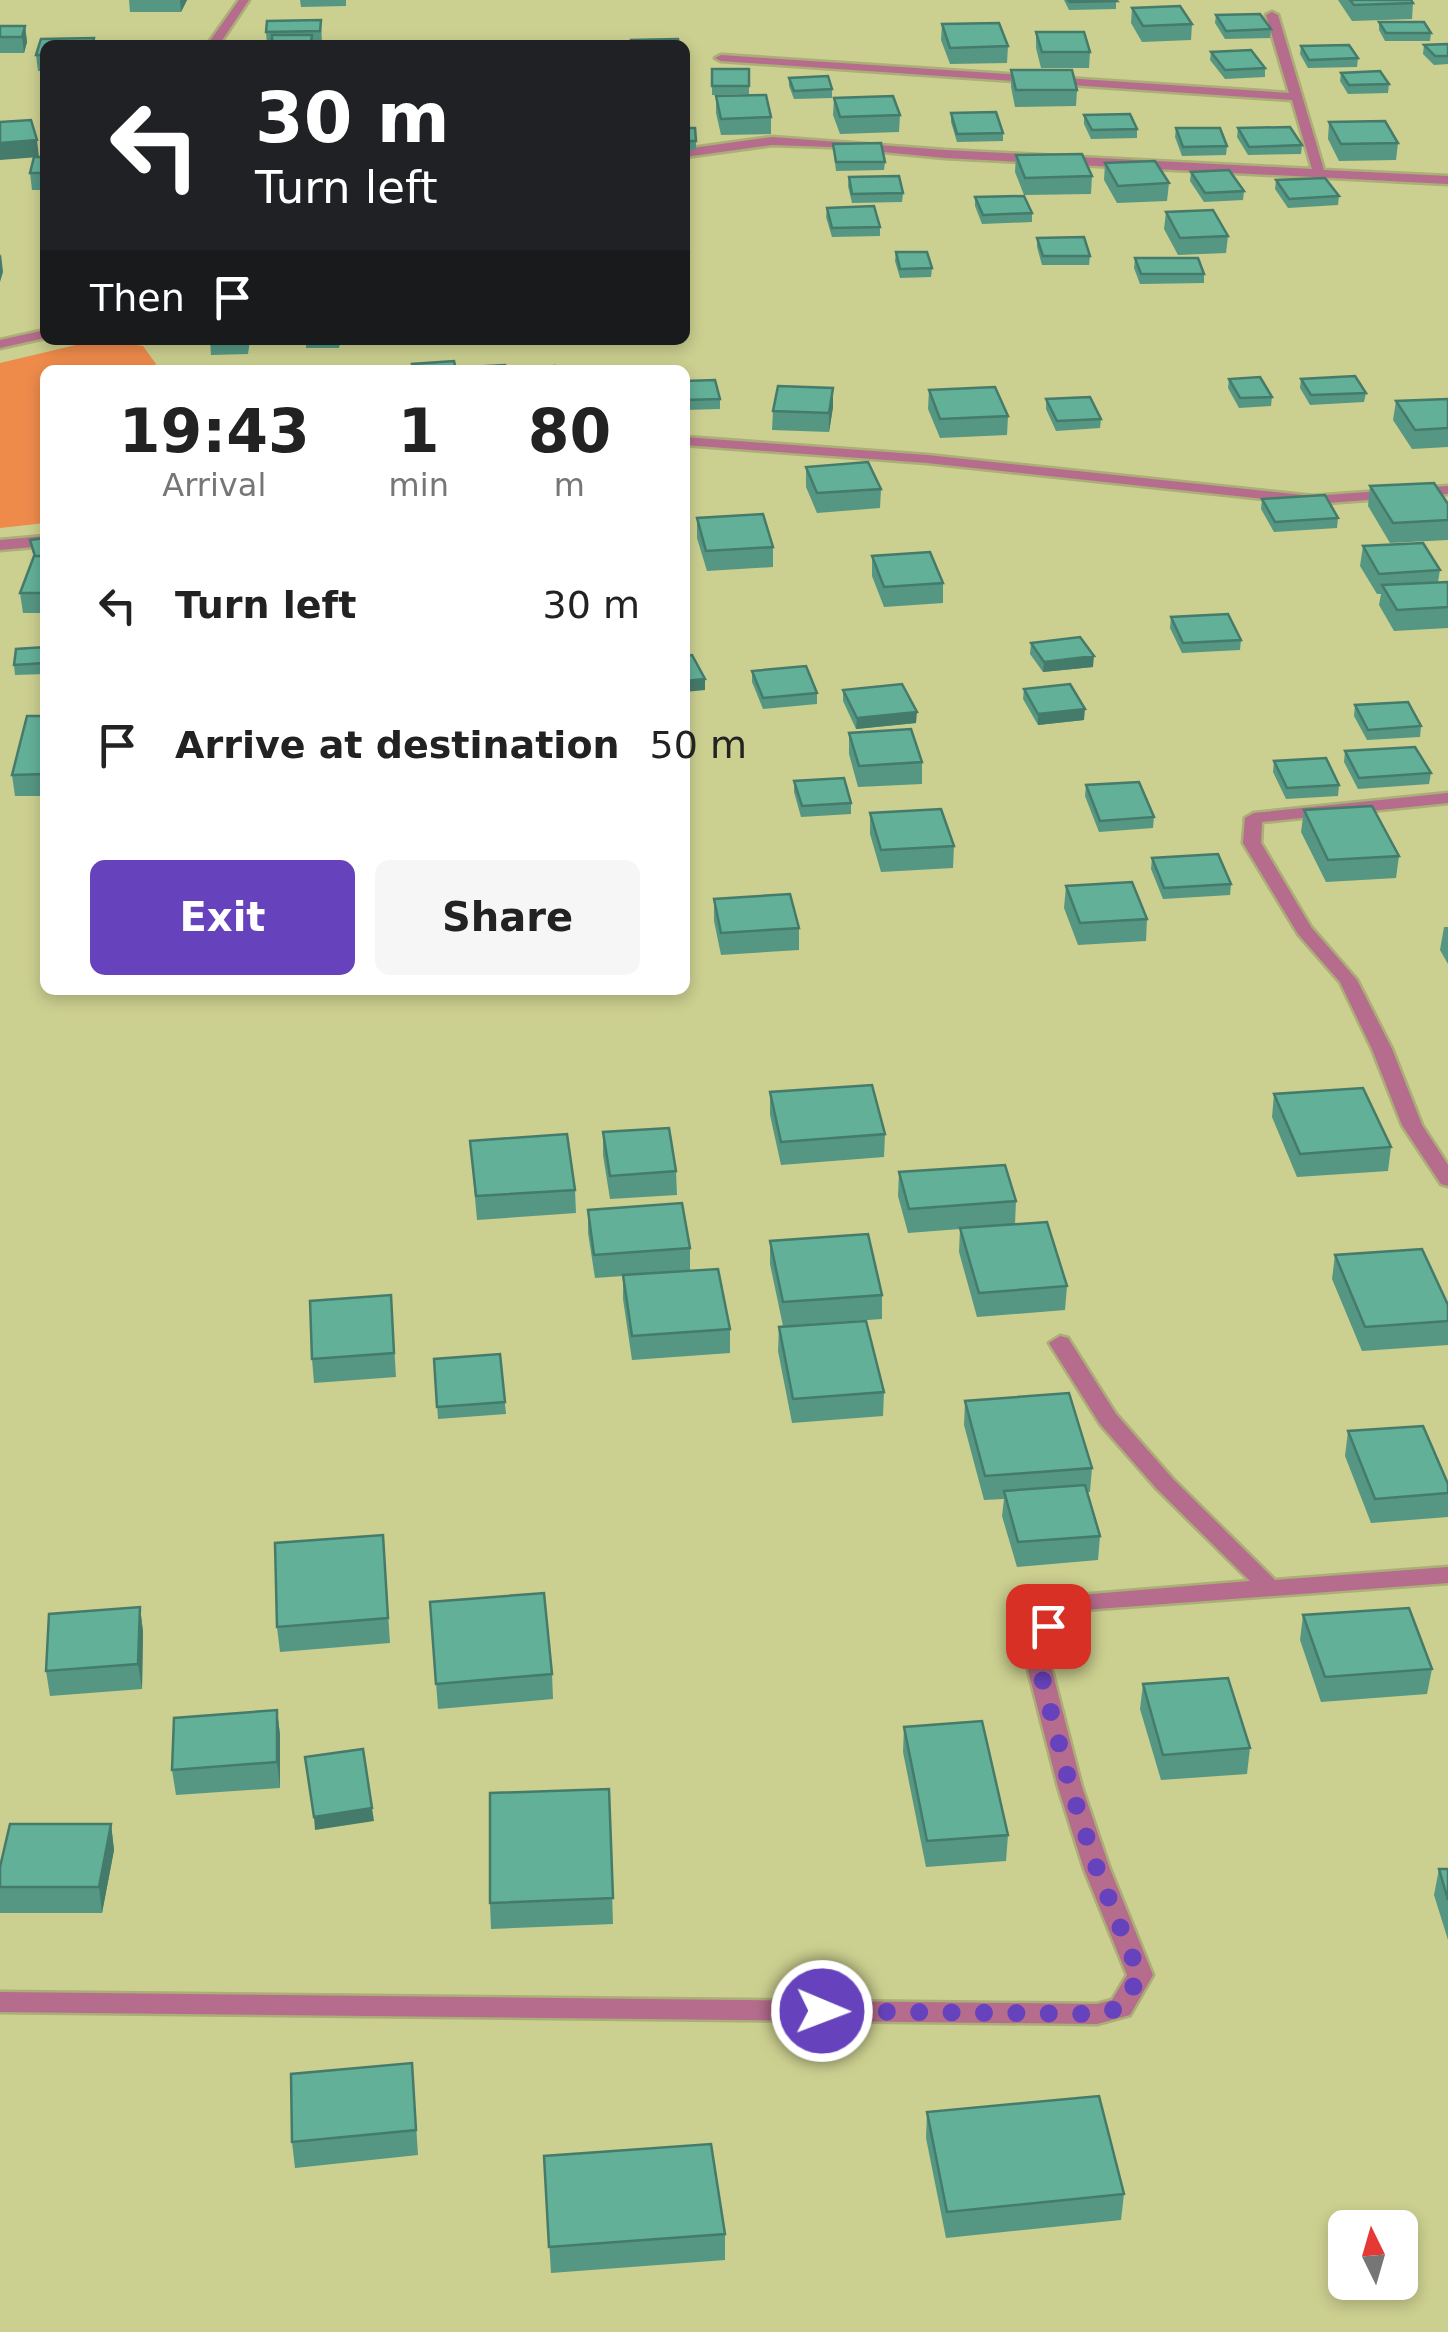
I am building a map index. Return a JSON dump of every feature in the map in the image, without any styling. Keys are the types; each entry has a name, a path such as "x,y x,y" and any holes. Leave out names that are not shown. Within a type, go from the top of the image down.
{"street":[{"path":"216,40 244,0"},
{"path":"1272,15 1320,173"},
{"path":"721,58 1294,97"},
{"path":"690,152 772,141 831,143 945,154 1448,180"},
{"path":"0,344 40,335"},
{"path":"690,441 927,459 1313,500 1448,490"},
{"path":"0,545 40,541"},
{"path":"1448,798 1254,818 1252,843 1304,930 1348,980 1382,1049 1412,1125 1448,1180"},
{"path":"1060,1343 1108,1419 1165,1484 1270,1588"},
{"path":"0,2002 1077,2014 1120,2008 1140,1976 1097,1869 1070,1786 1034,1647 1063,1604 1448,1575"}],"shaded area":[{"path":"76,345 135,345 143,346 156,364 40,365 40,524 0,528 0,363"}],"building":[{"path":"1116,0 1117,1 1070,2"},
{"path":"1350,0 1411,0 1413,3 1354,5"},
{"path":"1180,6 1192,24 1143,26 1132,8"},
{"path":"1260,14 1271,29 1226,31 1216,15"},
{"path":"321,20 320,31 266,32 267,21"},
{"path":"1379,22 1424,22 1431,33 1386,33"},
{"path":"999,23 1008,46 950,48 942,24"},
{"path":"0,26 25,26 22,37 0,37"},
{"path":"1036,32 1084,32 1090,52 1042,52"},
{"path":"272,35 312,35 311,40 272,40"},
{"path":"94,38 94,40 41,39"},
{"path":"1448,44 1448,56 1435,56 1424,45"},
{"path":"1349,45 1358,58 1309,60 1301,46"},
{"path":"1251,50 1265,68 1225,70 1211,52"},
{"path":"712,69 749,69 749,86 712,86"},
{"path":"1011,70 1072,70 1077,90 1016,90"},
{"path":"1380,71 1389,84 1349,85 1341,73"},
{"path":"828,76 832,89 794,91 789,78"},
{"path":"766,95 771,117 721,119 716,96"},
{"path":"893,96 900,115 840,117 834,98"},
{"path":"996,112 1003,133 957,134 951,113"},
{"path":"1130,114 1137,129 1092,130 1084,115"},
{"path":"31,120 37,140 0,143 0,122"},
{"path":"1385,121 1398,143 1341,144 1329,122"},
{"path":"1290,127 1302,145 1249,147 1238,128"},
{"path":"690,128 695,128 696,141 690,141"},
{"path":"1176,128 1220,128 1227,146 1183,147"},
{"path":"881,143 885,162 836,162 833,144"},
{"path":"1082,154 1092,176 1025,178 1016,155"},
{"path":"34,157 40,157 40,173 30,173"},
{"path":"1155,161 1169,183 1118,186 1105,163"},
{"path":"1229,170 1244,191 1205,193 1191,172"},
{"path":"899,176 903,193 852,194 849,177"},
{"path":"1325,178 1339,196 1289,199 1276,180"},
{"path":"1024,196 1032,213 983,215 975,197"},
{"path":"874,206 880,227 832,228 827,208"},
{"path":"1213,210 1228,236 1180,238 1166,212"},
{"path":"1084,237 1090,256 1043,256 1037,238"},
{"path":"896,252 927,252 932,268 900,269"},
{"path":"1135,258 1198,258 1204,274 1141,274"},
{"path":"454,361 455,365 412,365"},
{"path":"1355,376 1366,393 1311,395 1301,379"},
{"path":"1260,377 1272,397 1240,398 1229,379"},
{"path":"715,380 720,399 690,400 690,381"},
{"path":"778,386 833,388 829,413 773,411"},
{"path":"995,387 1008,416 940,419 929,390"},
{"path":"1090,397 1101,419 1057,421 1046,399"},
{"path":"1448,399 1448,428 1415,430 1396,401"},
{"path":"868,462 881,489 817,493 806,467"},
{"path":"1434,483 1448,504 1448,520 1393,523 1370,486"},
{"path":"1325,495 1338,518 1275,522 1262,499"},
{"path":"763,514 773,547 706,551 697,518"},
{"path":"40,539 40,556 35,556 30,540"},
{"path":"1423,543 1440,570 1379,574 1363,546"},
{"path":"930,552 943,583 884,587 872,556"},
{"path":"34,556 40,556 40,593 20,593"},
{"path":"1448,582 1448,607 1397,610 1382,585"},
{"path":"1228,614 1241,640 1183,643 1171,617"},
{"path":"1080,637 1094,656 1044,662 1031,643"},
{"path":"40,647 40,663 14,665 16,649"},
{"path":"692,655 705,679 690,680"},
{"path":"806,666 817,693 763,698 752,671"},
{"path":"902,684 917,712 857,718 843,690"},
{"path":"1070,684 1085,709 1038,714 1024,689"},
{"path":"1408,702 1421,726 1368,730 1355,705"},
{"path":"27,716 40,716 40,774 12,775"},
{"path":"911,729 922,762 859,766 849,733"},
{"path":"1415,747 1431,773 1359,778 1345,751"},
{"path":"1326,758 1339,785 1287,788 1274,761"},
{"path":"844,778 851,803 802,806 794,781"},
{"path":"1139,782 1154,817 1100,821 1086,785"},
{"path":"1372,806 1399,856 1328,860 1304,810"},
{"path":"941,809 954,846 881,850 870,813"},
{"path":"1218,854 1231,884 1164,888 1152,858"},
{"path":"1132,882 1147,919 1080,923 1066,886"},
{"path":"790,894 799,928 721,933 714,899"},
{"path":"872,1085 885,1134 781,1142 770,1092"},
{"path":"1363,1088 1391,1147 1300,1154 1274,1094"},
{"path":"669,1128 676,1171 610,1176 603,1132"},
{"path":"567,1134 575,1190 476,1196 470,1141"},
{"path":"1005,1165 1016,1201 909,1209 899,1172"},
{"path":"682,1203 690,1248 594,1255 588,1210"},
{"path":"1047,1222 1067,1286 979,1293 960,1228"},
{"path":"868,1234 882,1295 783,1302 770,1241"},
{"path":"1422,1249 1448,1305 1448,1321 1365,1327 1335,1255"},
{"path":"718,1269 730,1329 632,1336 623,1275"},
{"path":"391,1295 394,1353 312,1359 310,1301"},
{"path":"866,1321 884,1392 793,1399 779,1327"},
{"path":"500,1354 505,1402 437,1407 434,1359"},
{"path":"1069,1393 1092,1468 985,1476 965,1401"},
{"path":"1423,1426 1448,1484 1448,1493 1375,1499 1348,1431"},
{"path":"1085,1485 1100,1536 1018,1542 1004,1491"},
{"path":"383,1535 388,1618 277,1627 275,1543"},
{"path":"544,1593 552,1674 436,1684 430,1602"},
{"path":"140,1607 138,1664 46,1671 49,1614"},
{"path":"1409,1608 1432,1669 1325,1677 1303,1615"},
{"path":"1228,1678 1250,1748 1163,1755 1143,1684"},
{"path":"277,1710 277,1762 172,1770 174,1718"},
{"path":"982,1721 1008,1835 927,1841 904,1727"},
{"path":"363,1749 372,1808 314,1817 305,1757"},
{"path":"609,1789 613,1898 490,1903 490,1793"},
{"path":"10,1824 111,1824 99,1887 0,1887 0,1867"},
{"path":"1439,1869 1448,1869 1448,1900"},
{"path":"412,2063 416,2130 292,2142 291,2074"},
{"path":"1099,2096 1124,2194 947,2212 927,2112"},
{"path":"711,2144 725,2234 549,2247 544,2156"}],"route":[{"path":"822,2011 1097,2014 1120,2008 1131,1992 1140,1976 1134,1954 1097,1869 1054,1732 1034,1647 1048,1626"}]}
